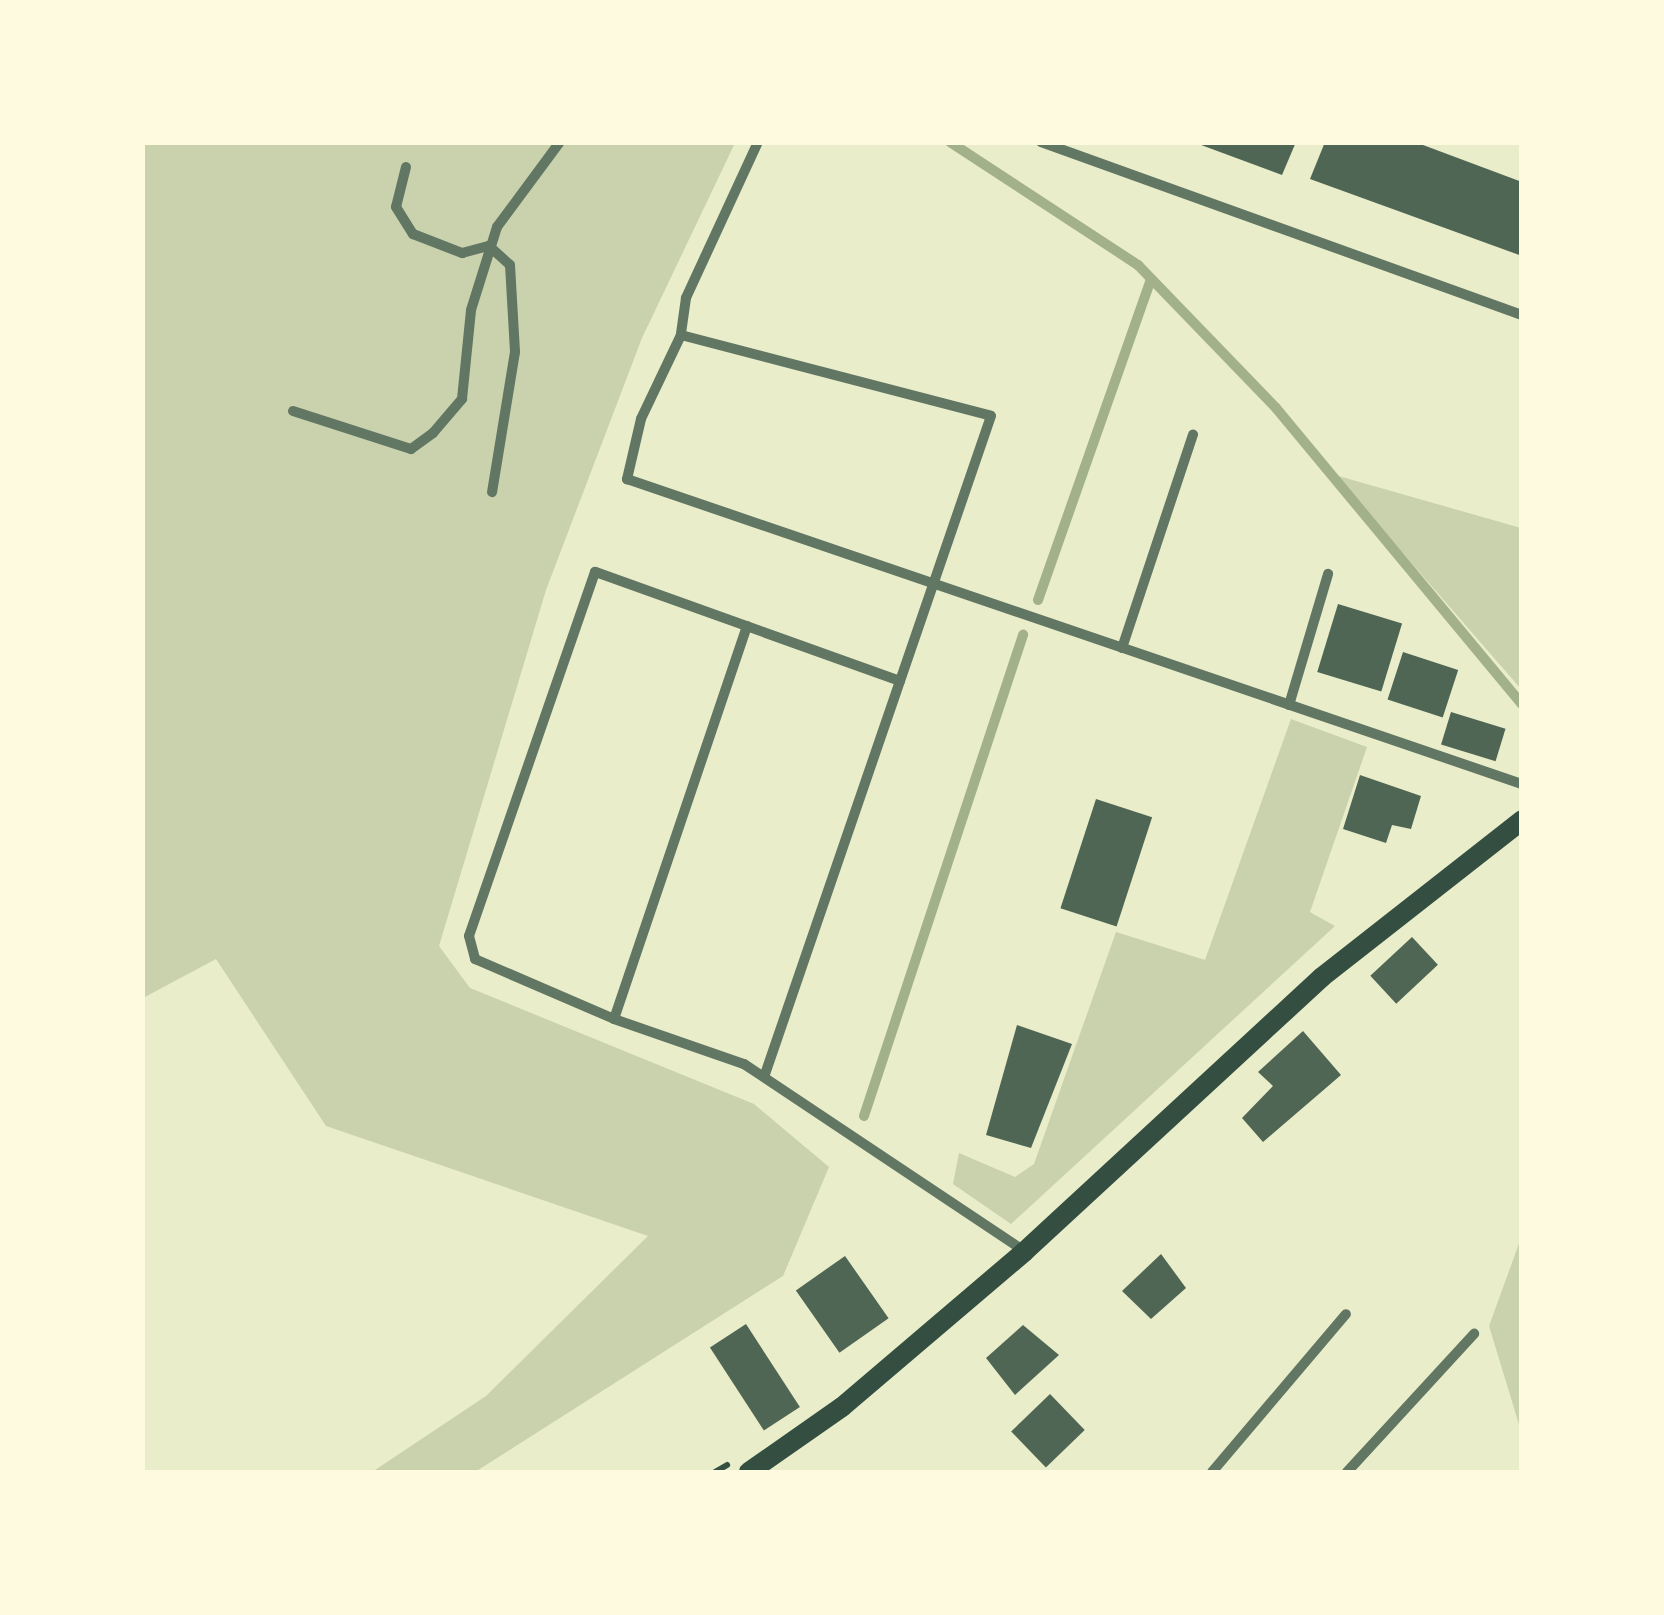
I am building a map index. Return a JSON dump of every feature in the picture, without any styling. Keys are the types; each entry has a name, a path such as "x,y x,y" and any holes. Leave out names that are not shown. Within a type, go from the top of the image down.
{"main road":[{"path":"750,1472 842,1407 1024,1252 1322,978 1522,820"}],"street":[{"path":"294,412 411,449 433,433 462,399 471,310 489,246 560,142"},
{"path":"758,142 686,298 681,335 642,419 626,479 1522,784"},
{"path":"1041,142 1522,314"},
{"path":"406,168 396,207 414,234 462,253 489,246"},
{"path":"489,246 510,265 515,352 492,492"},
{"path":"681,335 991,416 764,1077"},
{"path":"1122,648 1194,434"},
{"path":"900,681 595,572 469,936 475,959 614,1019 764,1077 1024,1252"},
{"path":"1289,704 1328,574"},
{"path":"614,1019 747,626"},
{"path":"1212,1472 1346,1314"},
{"path":"1347,1472 1474,1334"}],"green space":[{"path":"143,143 735,143 642,338 546,590 439,946 470,988 754,1104 829,1167 783,1276 475,1472 372,1472 486,1396 648,1236 326,1126 216,959 143,998"},
{"path":"1335,475 1521,528 1521,689"},
{"path":"1291,719 1367,747 1310,912 1335,926 1011,1224 953,1184 959,1153 1015,1177 1034,1164 1116,932 1205,960"},
{"path":"1521,1238 1521,1431 1489,1326"}],"building":[{"path":"1193,142 1296,142 1282,175"},
{"path":"1325,142 1415,142 1522,182 1522,256 1310,179"},
{"path":"1338,604 1402,624 1381,691 1317,672"},
{"path":"1403,652 1458,670 1443,717 1388,700"},
{"path":"1451,712 1506,729 1496,761 1441,745"},
{"path":"1360,775 1421,796 1411,829 1392,825 1386,843 1343,829"},
{"path":"1096,799 1152,817 1117,927 1060,908"},
{"path":"1412,937 1438,965 1396,1004 1370,976"},
{"path":"1017,1025 1072,1044 1031,1148 986,1135"},
{"path":"1303,1031 1341,1075 1263,1142 1242,1118 1273,1086 1258,1072"},
{"path":"1161,1254 1186,1288 1151,1319 1122,1291"},
{"path":"845,1256 889,1318 839,1353 796,1290"},
{"path":"746,1324 800,1407 764,1430 710,1347"},
{"path":"1023,1325 1059,1355 1015,1395 986,1358"},
{"path":"1050,1394 1085,1430 1046,1467 1011,1432"}],"waterway":[{"path":"950,142 1138,265 1276,408 1522,704"},
{"path":"1038,600 1151,279"},
{"path":"864,1116 1023,635"}]}
